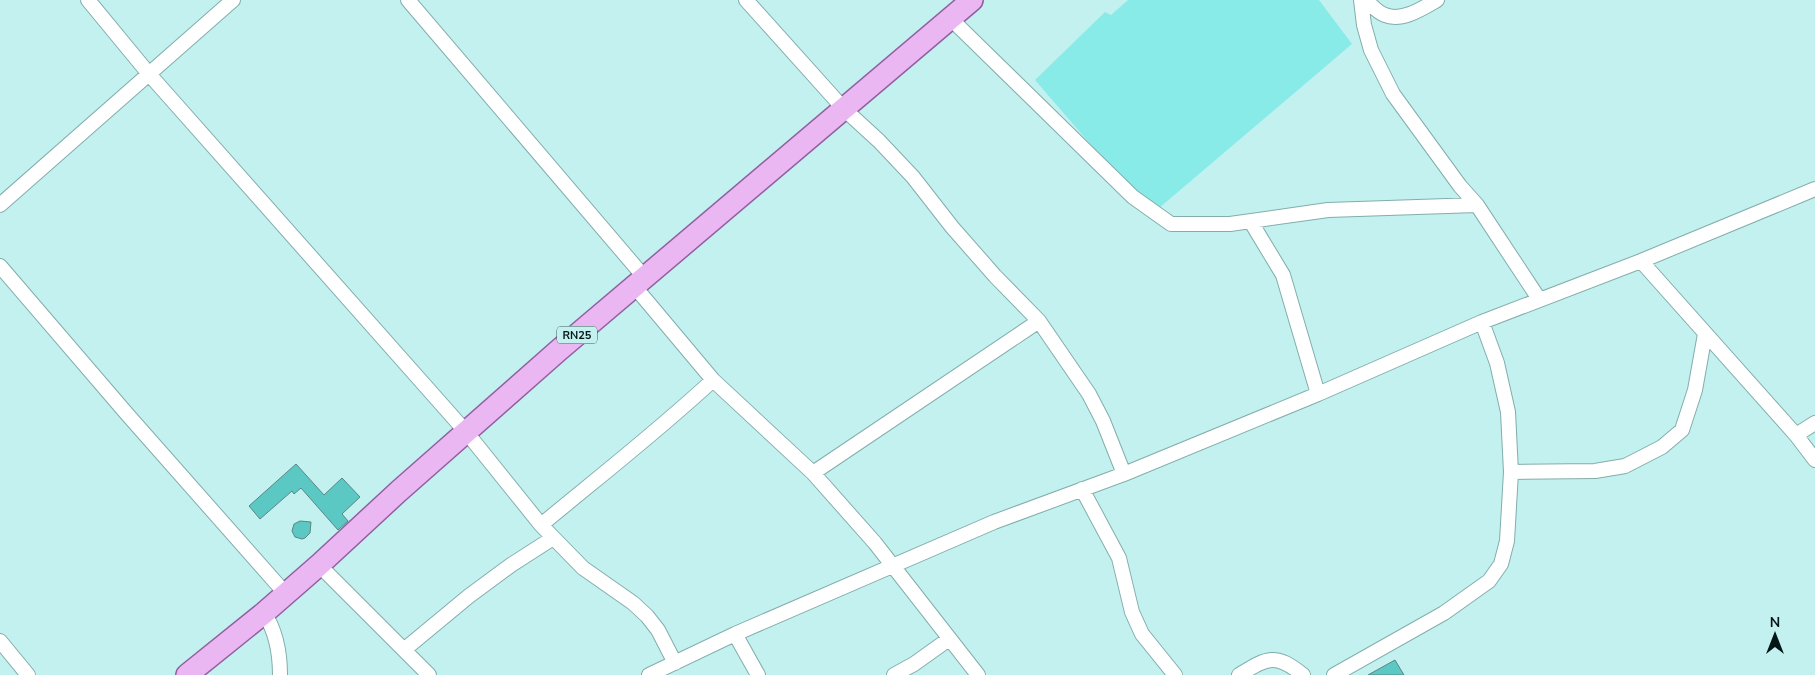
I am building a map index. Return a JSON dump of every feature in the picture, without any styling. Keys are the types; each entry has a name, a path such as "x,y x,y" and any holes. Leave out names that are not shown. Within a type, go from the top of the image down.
{"main road":[{"name":"RN25","path":"187,675 264,613 319,565 399,491 559,350 972,0"}],"street":[{"path":"88,0 149,74 467,432 541,526 584,568 633,603 647,616 658,630 675,663"},
{"path":"0,205 233,0"},
{"path":"408,0 640,282 713,380 813,473 875,543 978,675"},
{"path":"746,0 843,108 912,177 952,228 1039,321 1089,394 1103,421 1124,474"},
{"path":"1361,0 1364,25 1371,50 1393,94 1460,186 1477,205 1540,299"},
{"path":"1366,0 1385,15 1399,17 1419,11 1437,0"},
{"path":"950,18 1133,197 1171,224 1230,224 1328,210 1477,205"},
{"path":"649,675 736,634 994,522 1124,474 1318,394 1482,322 1815,189"},
{"path":"1251,222 1283,275 1318,394"},
{"path":"1641,260 1796,435 1815,460"},
{"path":"0,266 127,414 285,593"},
{"path":"813,473 1039,321"},
{"path":"1334,675 1444,613 1489,581 1501,564 1508,541 1510,472 1508,412 1497,363 1482,322"},
{"path":"1510,472 1596,471 1625,466 1662,447 1682,430 1695,390 1705,334"},
{"path":"541,526 675,415 713,380"},
{"path":"1796,435 1815,423"},
{"path":"1082,489 1118,558 1132,612 1142,634 1175,675"},
{"path":"405,649 469,596 511,565 553,538"},
{"path":"319,565 430,675"},
{"path":"264,613 272,625 277,644 280,675"},
{"path":"736,634 758,675"},
{"path":"894,675 914,664 949,639"},
{"path":"0,641 28,675"},
{"path":"1239,675 1260,662 1274,659 1292,666 1303,675"}],"shaded area":[{"path":"1128,0 1319,0 1352,44 1159,208 1129,189 1035,80 1105,12 1111,15"}],"building":[{"path":"296,464 324,495 342,478 360,497 342,514 348,521 338,530 301,488 294,494 292,491 260,519 249,506"},
{"path":"300,521 311,522 310,533 302,539 295,537 292,531 294,524"},
{"path":"1395,660 1404,675 1368,675"}]}
